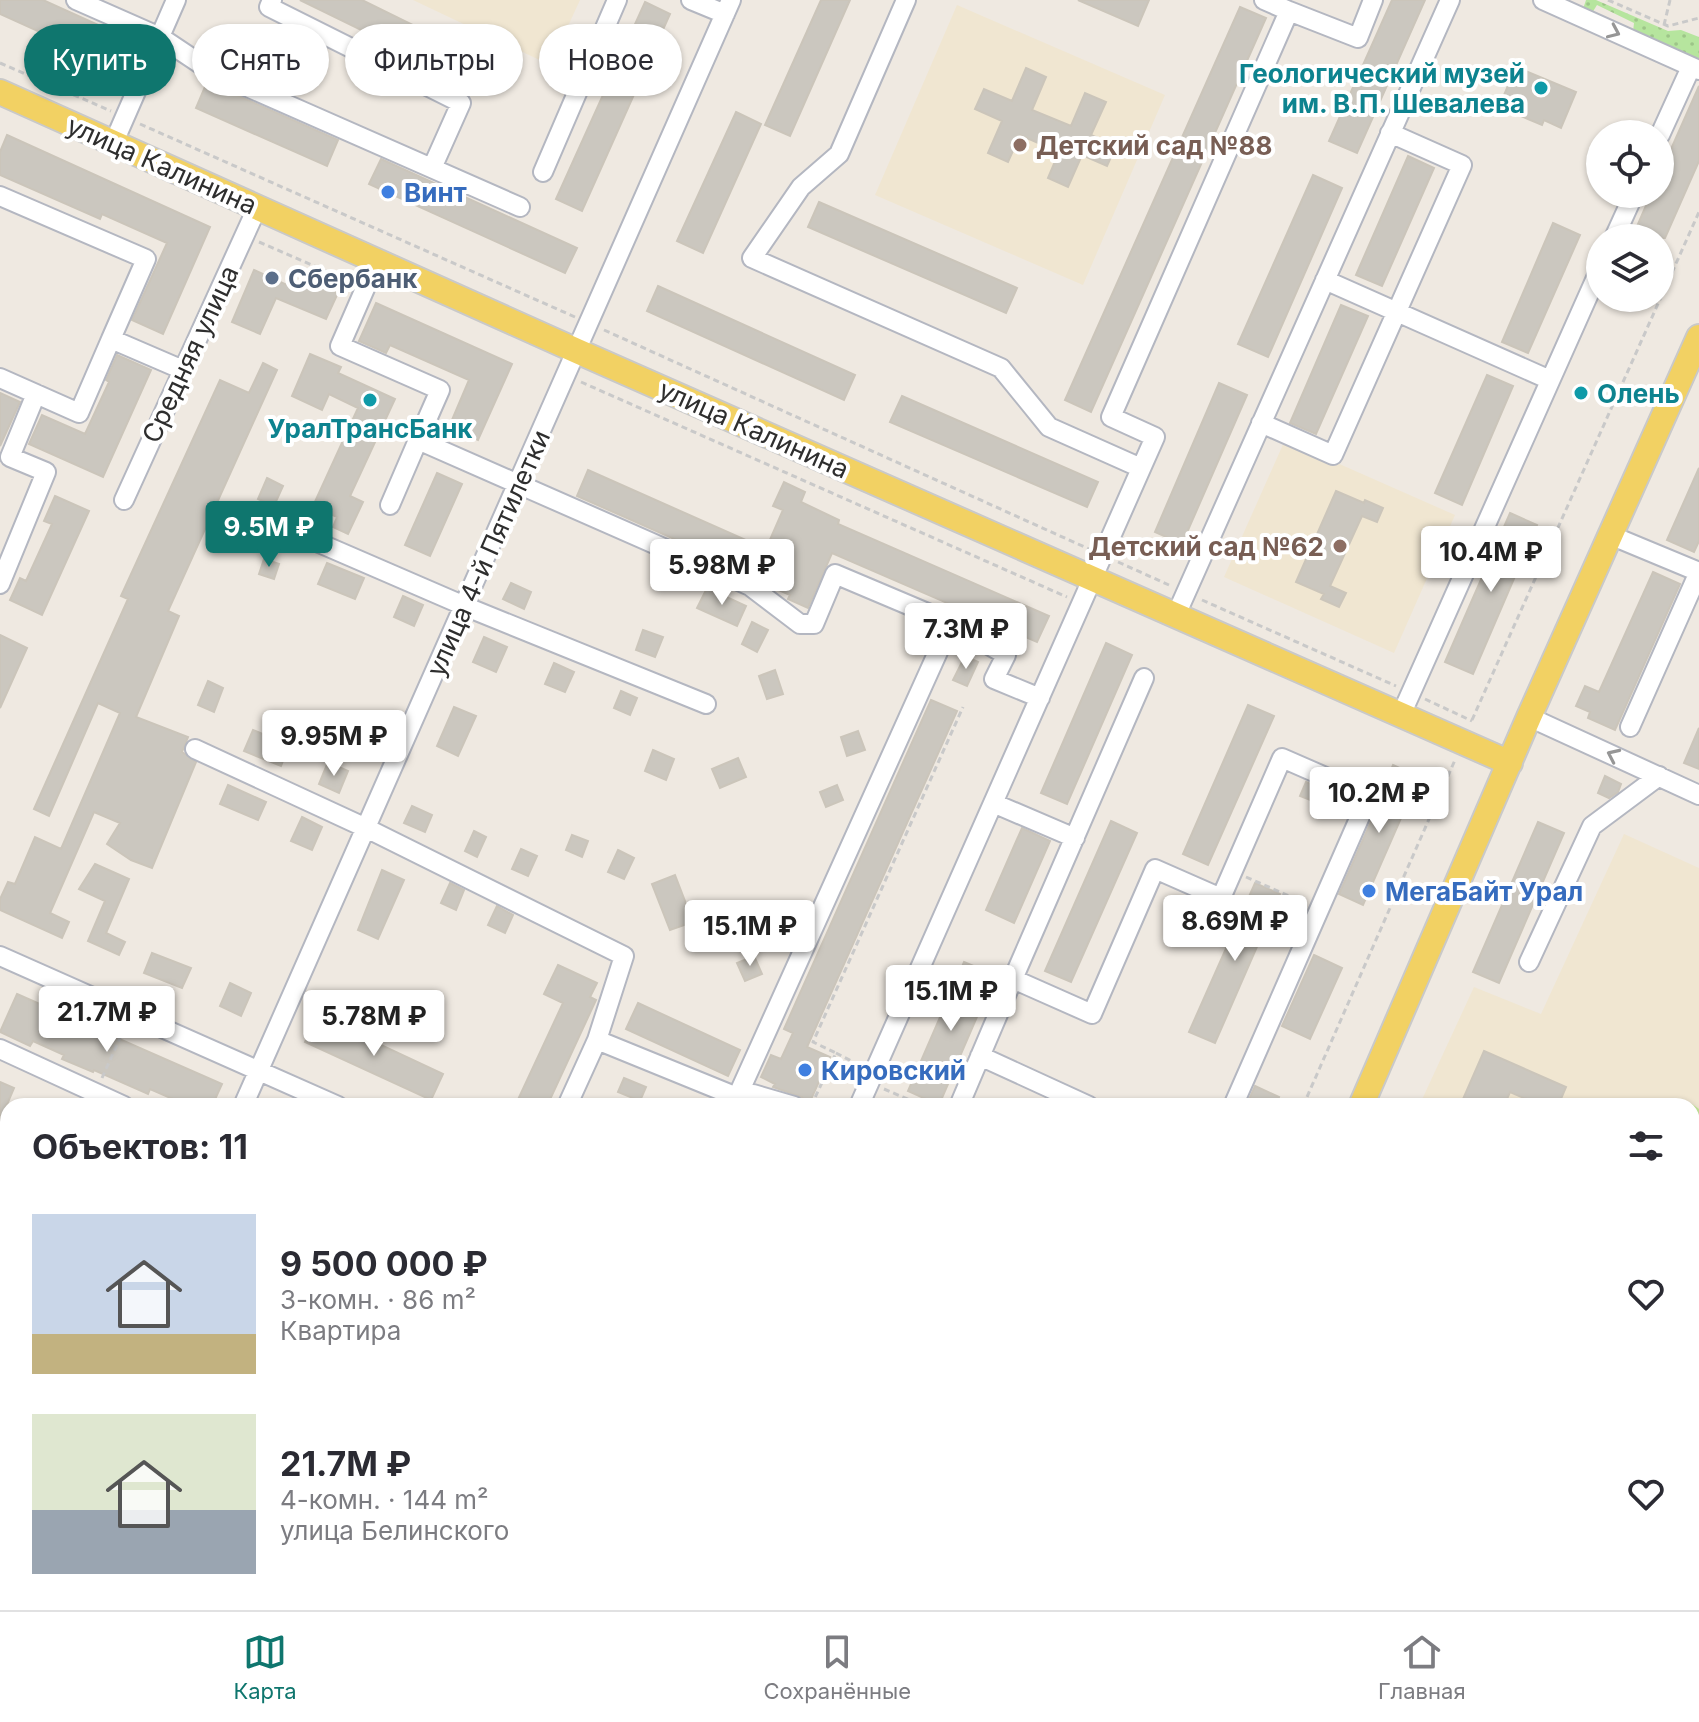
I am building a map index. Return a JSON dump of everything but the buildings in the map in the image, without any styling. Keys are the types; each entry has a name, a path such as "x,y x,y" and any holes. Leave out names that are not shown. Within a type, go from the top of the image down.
{"main road":[{"name":"улица Калинина","path":"0,92 1092,578 1181,604 1468,732 1510,763"},
{"path":"1364,1098 1529,717 1699,337"}],"street":[{"path":"76,0 130,24"},
{"path":"166,24 176,0"},
{"path":"272,0 269,7 461,103 432,168"},
{"path":"543,172 617,0"},
{"path":"691,0 728,7"},
{"path":"906,0 839,154 801,187 752,258 1001,368 1049,427 1141,468"},
{"path":"1264,0 1358,38 1373,0"},
{"path":"1181,604 1450,0"},
{"path":"1543,0 1695,68 1668,120"},
{"name":"улица 4-й Пятилетки","path":"247,1098 728,7"},
{"path":"867,1092 1155,437 1111,417 1289,11"},
{"path":"176,48 211,71 520,207"},
{"path":"114,142 134,96"},
{"path":"1261,423 1333,455 1397,312 1462,165 1390,133"},
{"path":"0,196 146,259 79,413 0,378"},
{"name":"Средняя улица","path":"124,500 257,208"},
{"path":"377,261 340,346 440,390 390,505"},
{"path":"1325,280 1550,380"},
{"path":"1406,704 1586,300"},
{"path":"111,339 183,370"},
{"path":"0,584 46,472 10,457 36,394"},
{"path":"418,440 750,586 800,624 814,624 835,574 951,623 1006,655 994,679 1040,698"},
{"path":"289,530 706,704"},
{"path":"1610,535 1699,572 1630,727"},
{"path":"737,1098 951,623"},
{"path":"962,1098 1144,678"},
{"path":"1529,717 1699,795"},
{"path":"195,749 366,828 624,956 597,1040 571,1098"},
{"path":"1013,979 1092,1014 1155,869 1221,898 1282,758 1369,796 1236,1098"},
{"path":"1529,962 1592,826 1659,776"},
{"path":"993,803 1075,838"},
{"path":"0,956 320,1098"},
{"path":"597,1040 726,1098"},
{"path":"0,1049 106,1098"},
{"path":"980,1056 1072,1098"},
{"path":"744,1098 753,1094 767,1098"}],"path":[{"path":"1608,0 1668,26 1699,18"},
{"path":"1664,25 1670,0"},
{"path":"0,63 589,323 1103,556 1181,604 1468,732"},
{"path":"1307,1098 1699,212"},
{"path":"244,235 365,289"},
{"path":"566,375 1081,603"},
{"path":"891,1098 867,1092 836,1053 813,1042 963,707"},
{"path":"1233,871 1319,909"},
{"path":"95,1093 130,1014"},
{"path":"815,1098 836,1053"}],"shaded area":[{"path":"413,0 580,0 569,24 539,24 539,60 523,52 523,24 464,24"},
{"name":"Детский сад №88","path":"957,5 1165,95 1083,285 875,195"},
{"name":"Детский сад №62","path":"1285,440 1455,515 1394,653 1224,577"},
{"path":"1624,834 1699,868 1699,1098 1423,1098 1474,987 1541,1014"}],"green space":[{"path":"1586,0 1596,0 1668,31 1681,30 1699,37 1699,59 1633,32 1634,23 1597,5 1592,13 1583,9"}],"place":[{"name":"Геологический музей им. В.П. Шевалева","path":"1541,88"},
{"name":"Детский сад №88","path":"1020,145"},
{"name":"Винт","path":"388,192"},
{"name":"Сбербанк","path":"272,278"},
{"name":"Олень","path":"1581,393"},
{"name":"УралТрансБанк","path":"370,400"},
{"name":"Детский сад №62","path":"1340,546"},
{"name":"МегаБайт Урал","path":"1369,891"},
{"name":"Кировский","path":"805,1070"}]}
